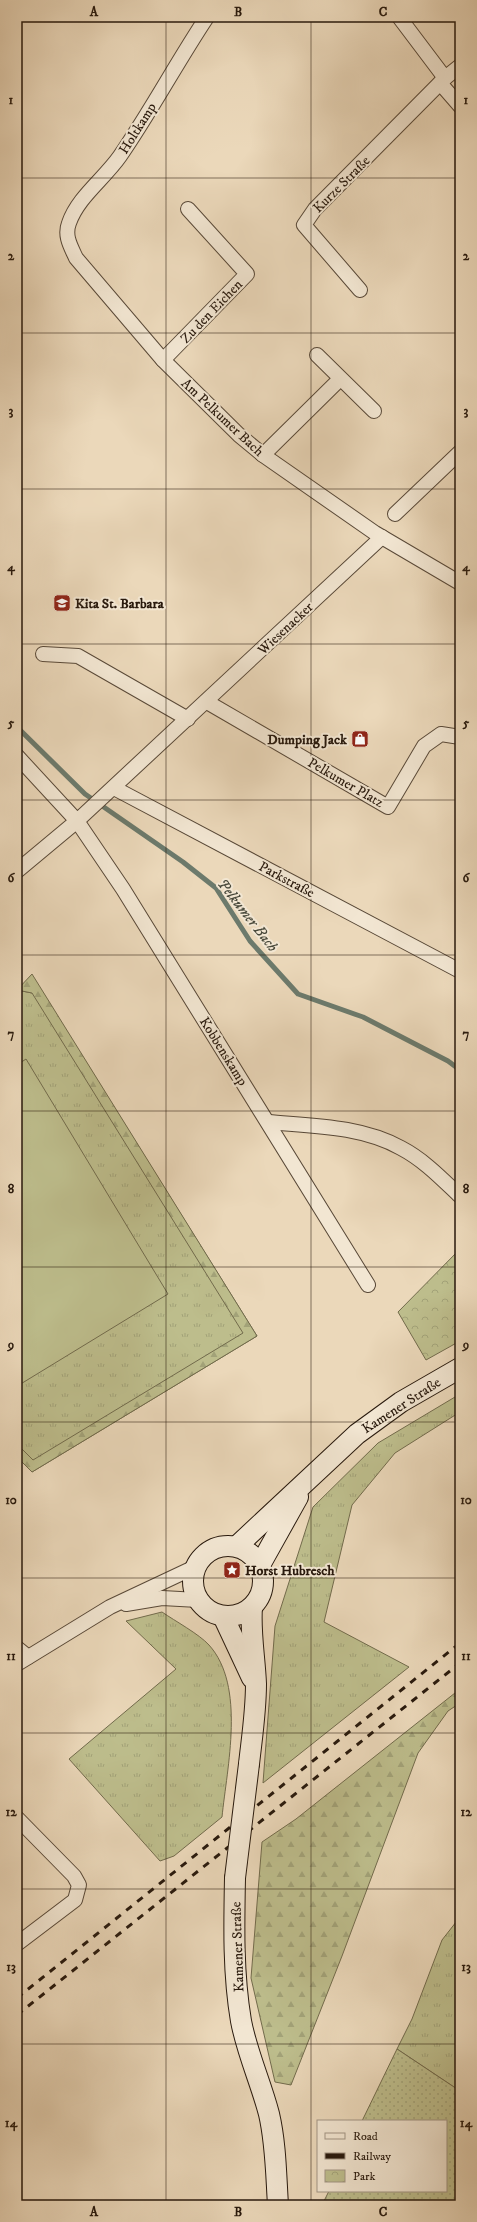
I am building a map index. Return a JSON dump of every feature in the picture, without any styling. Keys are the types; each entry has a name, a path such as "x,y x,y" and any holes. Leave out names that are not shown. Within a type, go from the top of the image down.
{"main road":[{"name":"Kamener Straße","path":"238,1546 309,1478 376,1419 460,1368"},
{"name":"Kamener Straße","path":"260,1565 309,1478"},
{"path":"223,1545 238,1546 251,1553 260,1565 264,1579 261,1594 252,1606 242,1613 223,1616 211,1612 198,1600 192,1584 195,1567 209,1550 223,1545"},
{"name":"Kamener Straße","path":"252,1606 251,1626 256,1685 256,1704 236,1878 234,1936 238,1996 246,2041 269,2116 276,2161 278,2205"},
{"name":"Kamener Straße","path":"223,1616 256,1685"}],"street":[{"name":"Holtkamp","path":"67,236 68,225 74,211 119,157 207,17"},
{"path":"399,17 460,106"},
{"path":"443,81 460,66"},
{"name":"Kurze Straße","path":"360,290 304,225 315,209 443,81"},
{"name":"Zu den Eichen","path":"163,360 247,274 188,209"},
{"name":"Am Pelkumer Bach","path":"67,236 76,258 163,360 215,412 263,455 382,537 460,583"},
{"path":"317,355 374,411"},
{"path":"263,455 340,379"},
{"path":"395,514 460,452"},
{"name":"Wiesenacker","path":"77,821 207,702 382,537"},
{"path":"43,654 78,656 188,719"},
{"name":"Pelkumer Platz","path":"207,702 388,807 424,746 441,734 460,737"},
{"name":"Kobbenskamp","path":"17,756 77,821 123,889 368,1284"},
{"name":"Parkstraße","path":"109,792 460,971"},
{"path":"17,871 77,821"},
{"path":"268,1122 348,1130 386,1141 415,1156 460,1196"},
{"path":"17,1648 22,1661 110,1607 195,1567"},
{"path":"110,1607 162,1598 198,1600"},
{"path":"17,1818 74,1876 79,1885 75,1900 17,1944"}],"green space":[{"path":"32,974 257,1336 32,1472 17,1457 17,1444 33,1460 243,1333 32,993 17,990"},
{"path":"39,987 257,1336 32,1472 17,1457 17,990 32,993"},
{"path":"26,1059 168,1294 19,1385 17,1381 17,1065"},
{"path":"460,1249 460,1341 426,1360 398,1312"},
{"path":"460,1394 460,1412 395,1453 352,1505 324,1622 409,1667 263,1783 275,1626 313,1507 378,1443"},
{"path":"162,1612 205,1641 220,1662 227,1682 231,1704 231,1728 230,1751 222,1817 174,1856 160,1861 69,1759 176,1669 126,1621"},
{"path":"460,1689 460,1703 448,1711 418,1753 342,1956 291,2085 275,2082 251,1978 262,1842 296,1819"},
{"path":"460,1917 460,2091 397,2049 412,2019 442,1940"},
{"path":"397,2049 460,2091 460,2205 322,2205 328,2192 447,2192 447,2120 362,2120"}],"waterway":[{"name":"Pelkumer Bach","path":"17,727 85,794 183,862 216,888 250,941 298,994 363,1017 448,1061 460,1070"}],"railway":[{"path":"17,1998 460,1643"},
{"path":"17,2015 460,1663"}],"place":[{"name":"Kita St. Barbara","path":"62,603"},
{"name":"Dumping Jack","path":"360,739"},
{"name":"Horst Hubresch","path":"232,1570"}]}
